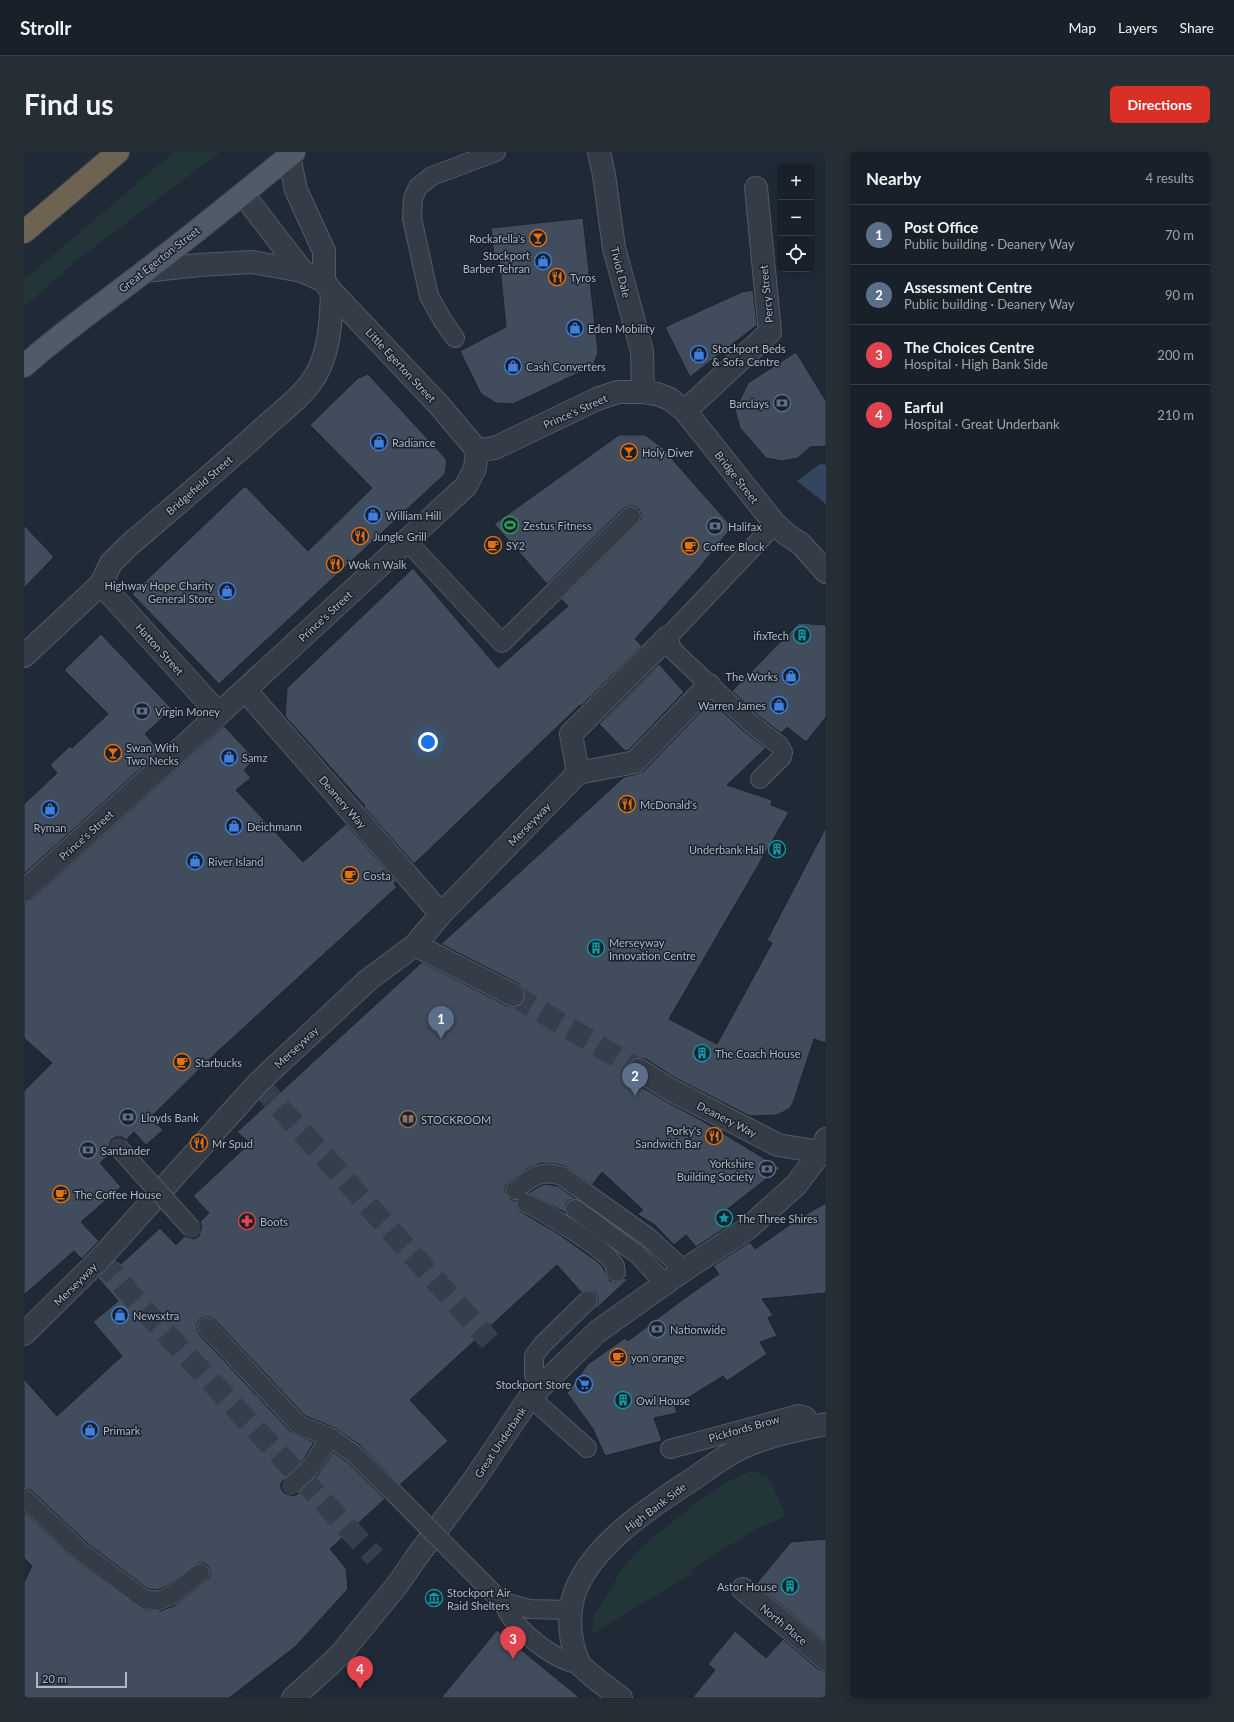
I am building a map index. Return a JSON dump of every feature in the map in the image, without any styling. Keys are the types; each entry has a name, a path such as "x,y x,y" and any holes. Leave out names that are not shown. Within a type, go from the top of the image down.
{"highway":[{"path":"24,232 118,152"}],"main road":[{"name":"Great Egerton Street","path":"24,366 55,338 145,271 292,154"}],"street":[{"name":"Tiviot Dale","path":"599,152 604,176 614,248 642,351 643,392"},
{"path":"292,154 296,190 324,251 328,286"},
{"name":"Percy Street","path":"686,411 770,332 756,188"},
{"name":"Little Egerton Street","path":"243,194 302,271"},
{"name":"Little Egerton Street","path":"145,271 199,265 250,262 302,271 328,286 439,405 477,450"},
{"name":"Bridgefield Street","path":"24,656 102,584 111,563 128,546 257,434 308,387 319,370 331,327 328,286"},
{"name":"Prince's Street","path":"24,891 183,747 466,486 475,468 477,450 495,448 597,399 618,392 643,392"},
{"name":"Bridge Street","path":"643,392 657,394 670,399 686,411 775,524 786,534 801,544 826,572"},
{"path":"801,544 817,547 826,546"},
{"name":"Hatton Street","path":"102,584 219,714"},
{"path":"668,636 571,734 578,773 635,762 709,685"},
{"name":"Deanery Way","path":"245,690 441,914"},
{"name":"Merseyway","path":"24,1334 100,1260 258,1083 368,980 415,945 441,914 578,773"},
{"path":"415,945 513,995"},
{"name":"Deanery Way","path":"639,1070 671,1090 728,1121 778,1145 824,1148"},
{"name":"Great Underbank","path":"293,1698 339,1656 398,1584 474,1480 537,1390 597,1332 684,1270 747,1228 796,1185 824,1148"},
{"name":"High Bank Side","path":"580,1665 573,1643 570,1610 576,1590 588,1567 618,1535 663,1499 720,1460 752,1443 776,1435 820,1425"},
{"name":"North Place","path":"743,1589 826,1659"},
{"path":"580,1665 621,1698"}],"lane":[{"path":"455,338 428,296 412,218 413,198 418,187 432,176 496,152"},
{"path":"406,540 502,643 630,516"},
{"path":"760,779 782,757 783,752 779,745 754,726 672,649 668,636 775,524"},
{"path":"118,1147 192,1229"},
{"path":"616,1272 614,1265 606,1255 521,1196 536,1175 546,1173 562,1176 648,1237 684,1270"},
{"path":"575,1209 638,1255 665,1284"},
{"path":"588,1300 543,1344 534,1356 534,1375 537,1390 588,1448"},
{"path":"207,1326 299,1424 330,1437 354,1454 500,1599 513,1620 546,1652 568,1663 580,1665"},
{"name":"Pickfords Brow","path":"670,1449 799,1414 806,1416 820,1425"},
{"path":"291,1486 312,1466 330,1437"},
{"path":"24,1498 80,1551 144,1599 157,1601 170,1596 200,1573"},
{"path":"500,1599 529,1609 570,1610"}],"green space":[{"path":"174,152 220,152 77,260 24,307 24,280"},
{"path":"752,1471 769,1477 786,1516 756,1529 690,1570 693,1573 592,1634 594,1616 623,1568 641,1547 697,1502 733,1479"}],"water":[{"path":"820,464 826,465 826,504 797,481"}],"building":[{"path":"583,218 598,352 593,366 513,404 496,403 481,394 460,351 506,327 499,257 494,257 491,228"},
{"name":"Stockport Beds & Sofa Centre","path":"753,290 757,325 690,377 665,327 742,292"},
{"name":"Barclays","path":"796,352 826,401 826,446 810,447 798,458 782,461 766,458 740,428 735,410 748,383"},
{"path":"368,374 447,460 445,474 219,684 132,594 245,486 308,551 372,488 310,425 358,378"},
{"path":"619,435 645,435 667,451 672,459 732,527 700,567 635,639 642,646 581,706 580,705 414,864 285,716 287,688 413,568 498,668 568,606 561,599 638,523 641,519 641,514 639,509 634,506 624,508 547,584 494,524"},
{"path":"24,525 54,557 24,588"},
{"path":"799,623 826,625 826,717 806,742 787,727 781,733 761,718 732,691"},
{"path":"101,634 172,709 145,734 160,751 24,874 24,804 57,773 50,765 70,746 72,748 108,714 64,670"},
{"path":"659,664 684,692 629,750 625,751 599,724"},
{"path":"711,701 747,734 766,748 727,785 772,800 771,805 789,812 669,1019 717,1044 772,943 767,940 826,827 826,1043 814,1039 793,1103 789,1109 777,1115 750,1116 677,1079 646,1059 634,1059 629,1063 627,1070 628,1076 632,1081 701,1120 780,1168 724,1212 733,1223 696,1247 686,1235 674,1245 655,1225 637,1214 643,1210 602,1172 592,1185 565,1166 541,1163 527,1169 509,1182 505,1186 505,1192 511,1200 516,1200 517,1208 521,1212 554,1231 594,1259 602,1266 610,1281 620,1281 625,1278 627,1280 596,1309 598,1298 596,1293 590,1290 581,1292 557,1265 410,1400 448,1441 400,1485 360,1445 335,1428 305,1416 215,1320 210,1317 200,1319 197,1324 199,1334 291,1432 314,1442 304,1459 281,1483 281,1488 284,1493 293,1496 298,1494 319,1474 333,1452 347,1462 385,1499 330,1549 346,1568 348,1589 295,1647 229,1698 24,1698 24,1582 32,1566 24,1558 24,1512 74,1559 142,1609 160,1611 174,1606 206,1581 210,1577 210,1572 208,1566 204,1563 198,1563 165,1587 156,1590 148,1589 87,1543 31,1490 24,1488 24,1379 57,1416 122,1356 93,1322 118,1301 98,1278 116,1260 121,1264 160,1228 176,1245 185,1236 194,1239 199,1236 202,1227 200,1222 209,1213 193,1196 250,1143 237,1132 422,962 507,1006 514,1007 520,1005 524,1000 525,994 524,989 519,984 441,944 624,777 644,771"},
{"path":"224,726 255,759 244,770 251,778 236,790 303,862 346,824 396,881 394,884 397,887 216,1053 151,1117 163,1130 146,1145 134,1132 126,1140 122,1137 116,1137 111,1140 108,1149 110,1154 100,1163 121,1187 81,1222 99,1241 82,1259 74,1251 24,1295 24,1091 52,1063 24,1038 24,903 32,900"},
{"path":"544,1184 558,1186 576,1199 570,1200 566,1203 566,1213 528,1193"},
{"path":"826,1203 826,1293 762,1299 773,1315 768,1318 777,1336 760,1342 767,1354 727,1381 723,1376 675,1406 677,1413 654,1418 662,1441 605,1456 593,1429 567,1393 588,1364 625,1338 628,1341 719,1274 713,1266 750,1242 755,1249 801,1217"},
{"path":"826,1539 826,1643 756,1584 791,1542"},
{"path":"497,1630 580,1698 441,1698"},
{"path":"735,1631 766,1658 783,1639 818,1669 826,1671 826,1698 692,1698 715,1670 708,1664"}],"tunnel":[{"path":"513,995 639,1070"},
{"path":"258,1083 490,1341"},
{"path":"100,1259 145,1311 375,1557"}],"place":[{"name":"Rockafella's","path":"538,238"},
{"name":"Stockport Barber Tehran","path":"543,261"},
{"name":"Tyros","path":"557,277"},
{"name":"Eden Mobility","path":"575,328"},
{"name":"Stockport Beds & Sofa Centre","path":"699,354"},
{"name":"Cash Converters","path":"513,366"},
{"name":"Barclays","path":"782,403"},
{"name":"Radiance","path":"379,442"},
{"name":"Holy Diver","path":"629,452"},
{"name":"William Hill","path":"373,515"},
{"name":"Zestus Fitness","path":"510,525"},
{"name":"Halifax","path":"715,526"},
{"name":"Jungle Grill","path":"360,536"},
{"name":"SY2","path":"493,545"},
{"name":"Coffee Block","path":"690,546"},
{"name":"Wok n Walk","path":"335,564"},
{"name":"Highway Hope Charity General Store","path":"227,591"},
{"name":"ifixTech","path":"802,635"},
{"name":"The Works","path":"791,676"},
{"name":"Warren James","path":"779,705"},
{"name":"Virgin Money","path":"142,711"},
{"name":"Swan With Two Necks","path":"113,753"},
{"name":"Samz","path":"229,757"},
{"name":"McDonald's","path":"627,804"},
{"name":"Ryman","path":"50,809"},
{"name":"Deichmann","path":"234,826"},
{"name":"Underbank Hall","path":"777,849"},
{"name":"River Island","path":"195,861"},
{"name":"Costa","path":"350,875"},
{"name":"Merseyway Innovation Centre","path":"596,948"},
{"name":"Post Office","path":"441,1039"},
{"name":"The Coach House","path":"702,1053"},
{"name":"Starbucks","path":"182,1062"},
{"name":"Assessment Centre","path":"635,1096"},
{"name":"Lloyds Bank","path":"128,1117"},
{"name":"STOCKROOM","path":"408,1119"},
{"name":"Porky's Sandwich Bar","path":"714,1136"},
{"name":"Mr Spud","path":"199,1143"},
{"name":"Santander","path":"88,1150"},
{"name":"Yorkshire Building Society","path":"767,1169"},
{"name":"The Coffee House","path":"61,1194"},
{"name":"The Three Shires","path":"724,1218"},
{"name":"Boots","path":"247,1221"},
{"name":"Newsxtra","path":"120,1315"},
{"name":"Nationwide","path":"657,1329"},
{"name":"yon orange","path":"618,1357"},
{"name":"Stockport Store","path":"584,1384"},
{"name":"Owl House","path":"623,1400"},
{"name":"Primark","path":"90,1430"},
{"name":"Astor House","path":"790,1586"},
{"name":"Stockport Air Raid Shelters","path":"434,1598"},
{"name":"The Choices Centre","path":"513,1659"},
{"name":"Earful","path":"360,1689"}]}
